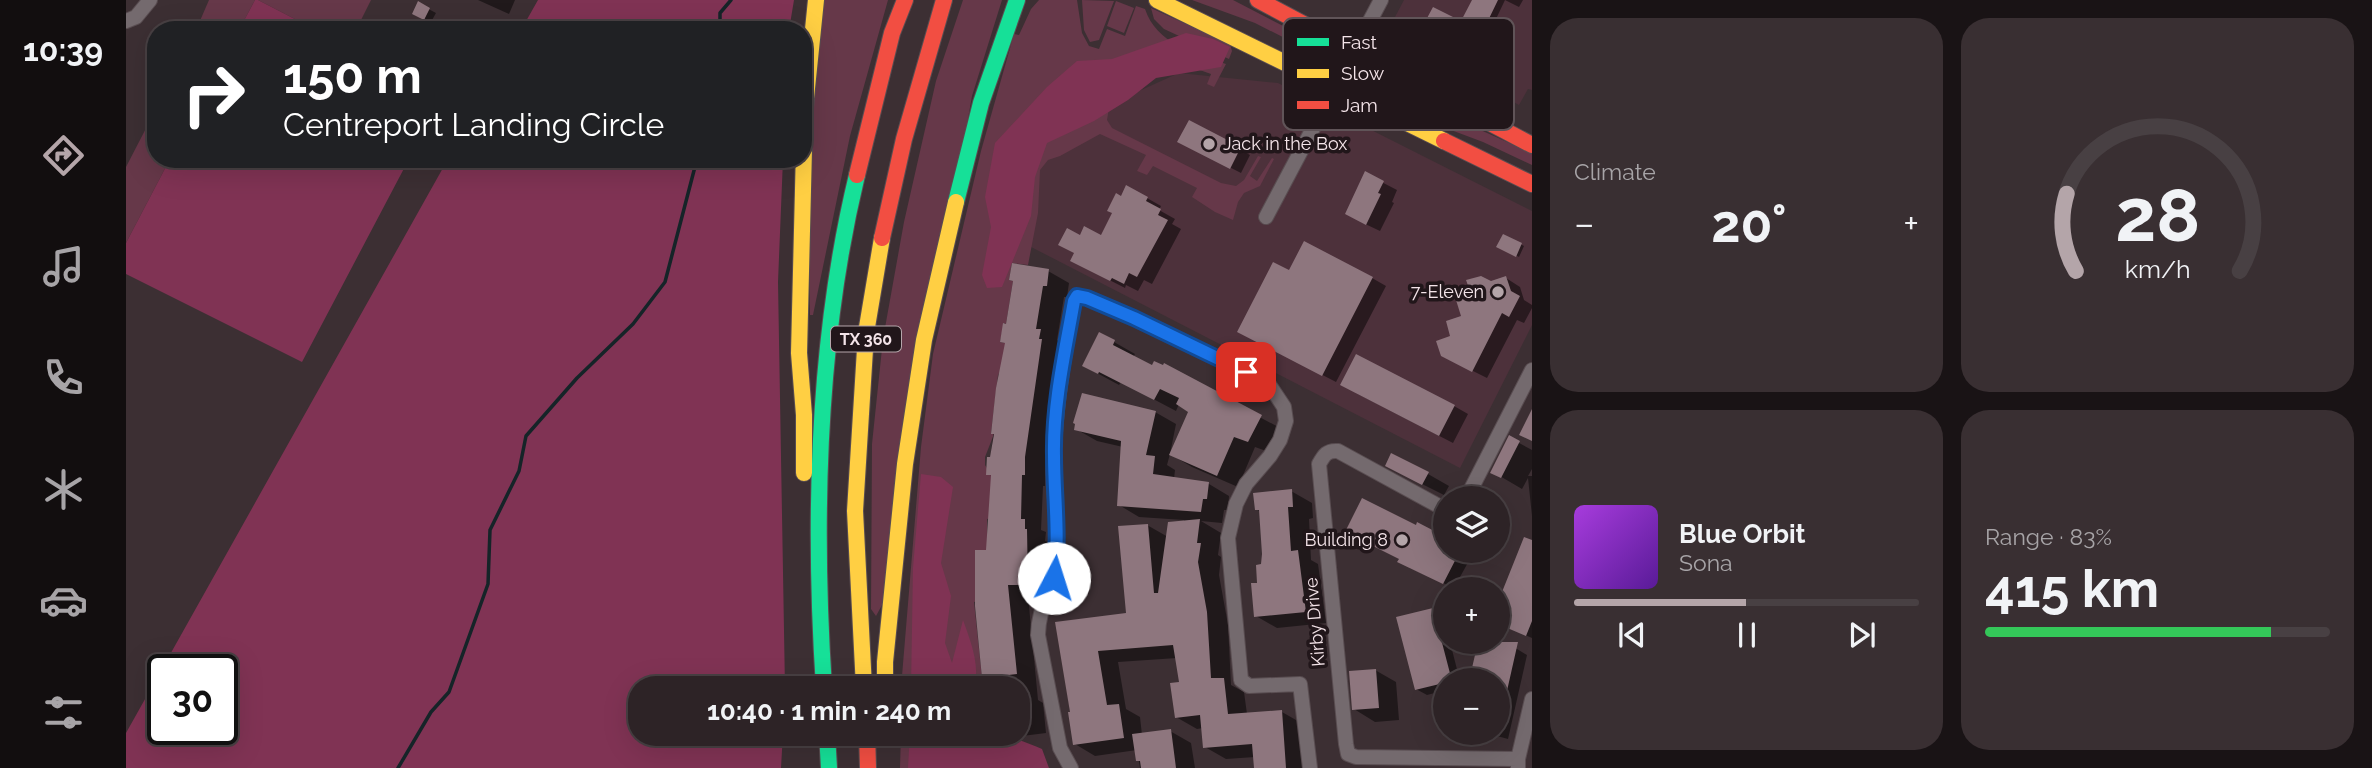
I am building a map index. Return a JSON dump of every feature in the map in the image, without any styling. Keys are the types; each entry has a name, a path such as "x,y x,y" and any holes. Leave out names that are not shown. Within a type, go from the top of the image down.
{"main road":[{"path":"812,39 816,0"},
{"name":"TX 360","path":"823,676 819,560 824,379 856,181 892,33 905,0"},
{"name":"TX 360","path":"863,676 855,511 866,333 883,233 904,139 944,0"},
{"path":"885,676 900,511 924,340 981,103 1017,0"},
{"path":"1002,42 1025,0"},
{"path":"1157,0 1283,61"},
{"path":"1258,0 1292,18"},
{"path":"1423,130 1532,184"},
{"path":"1504,130 1532,145"},
{"path":"804,168 799,353 804,415 804,518 819,560"},
{"path":"828,746 829,768"},
{"path":"867,746 868,768"}],"street":[{"path":"126,21 136,17 149,0"},
{"path":"1372,18 1381,0"},
{"path":"1266,217 1314,130"},
{"path":"1071,768 1060,748 1038,635 1038,617 1054,578 1058,554 1054,453 1059,383 1077,296 1134,318 1246,372 1270,386 1284,407 1286,421 1280,440 1246,484 1236,505 1228,538 1241,680 1249,686 1300,684 1310,768"},
{"path":"1473,486 1532,370"},
{"name":"Kirby Drive","path":"1433,503 1338,452 1325,454 1319,464 1348,754 1356,757 1518,763 1532,699"}],"shaded area":[{"path":"209,0 255,0 244,21 200,21"},
{"path":"255,0 258,0 299,21 244,21"},
{"path":"258,0 371,0 360,21 299,21"},
{"path":"538,0 794,0 790,21 526,21"},
{"path":"822,0 888,0 850,136 813,315 810,315 808,168 812,168 812,86"},
{"path":"963,0 1002,0 972,96 882,605 876,616 871,609 872,444 883,339 904,222 936,81"},
{"path":"1039,0 1077,0 1082,33 1089,46 1099,49 1107,29 1125,36 1136,6 1145,9 1150,21 1167,39 1189,51 1226,64 1214,87 1207,84 1211,74 1194,68 1173,68 1110,102 1107,120 1112,128 1221,183 1236,186 1244,180 1258,156 1261,157 1250,176 1257,181 1272,158 1274,159 1260,186 1244,193 1238,202 1233,220 1192,197 1197,188 1153,166 1147,175 1137,171 1146,155 1100,134 1048,160 1040,170 1038,213 1028,265 1012,263 1009,280 1013,281 1006,324 1004,323 1000,342 1015,345 998,375 991,433 994,434 985,457 985,465 991,475 992,518 987,519 987,535 991,550 975,550 978,601 974,602 982,676 902,676 921,447 933,354 981,151 1014,34 1019,35 1031,9"},
{"path":"1082,0 1114,1 1099,40 1090,42 1084,30"},
{"path":"1192,0 1233,0 1283,26 1283,37 1255,23"},
{"path":"1404,0 1532,0 1532,90 1528,89 1519,105 1514,102 1514,18 1394,18"},
{"path":"1116,1 1134,8 1124,33 1107,26"},
{"path":"1151,8 1230,44 1232,51 1229,59 1164,29 1154,19"},
{"path":"1186,33 1213,39 1230,47 1221,67 1156,78 1128,100 1094,121 1047,143 1035,177 1031,216 1002,287 987,288 982,275 991,227 985,197 995,143 1047,87 1077,61 1112,59"},
{"path":"1179,73 1278,83 1283,86 1283,130 1371,130 1532,211 1532,325 1460,468 1004,233 1012,173 1108,105"},
{"path":"147,126 147,168 165,168 126,243 126,167"},
{"path":"1451,130 1480,130 1492,135 1532,154 1532,165"},
{"path":"165,168 404,168 302,362 126,274 126,243"},
{"path":"443,168 783,168 778,282 785,676 628,676 628,746 782,746 781,768 126,768 126,733 147,696 147,745 238,745 238,654 170,654"},
{"path":"921,474 941,477 953,487 941,563 951,596 945,643 952,663 963,620 976,663 976,676 911,676 913,568"},
{"path":"1030,744 1042,749 1049,768 908,768 909,746"},
{"path":"901,746 971,746 968,768 900,768"}],"building":[{"path":"1472,0 1498,0 1489,18 1463,18"},
{"path":"418,1 430,8 424,20 412,14"},
{"path":"1433,7 1455,18 1427,18"},
{"name":"Jack in the Box","path":"1189,120 1241,147 1230,169 1177,142"},
{"path":"1365,171 1384,181 1378,193 1381,194 1366,225 1345,214"},
{"path":"1126,185 1148,197 1146,201 1161,209 1158,215 1168,220 1137,277 1129,273 1124,284 1112,278 1110,281 1070,261 1074,253 1058,245 1067,228 1080,235 1084,226 1101,235 1112,213 1107,211 1116,193 1121,196"},
{"name":"7-Eleven","path":"1503,234 1522,243 1516,257 1496,247"},
{"path":"1304,241 1373,277 1322,376 1237,332 1273,262 1289,270"},
{"path":"1012,263 1049,269 1047,286 1043,286 1036,329 1041,329 1039,339 1042,339 1025,457 1025,475 1022,475 1021,519 1025,519 1027,529 1028,585 1008,585 1017,674 982,676 975,606 975,550 986,550 991,475 986,475 987,457 990,457 994,434 991,434 996,388 1005,343 1000,342 1003,323 1006,324 1013,281 1009,280"},
{"path":"1481,276 1491,281 1506,276 1511,291 1520,296 1509,317 1502,313 1472,372 1441,356 1436,341 1450,336 1446,321 1461,316 1456,300 1472,297 1466,280"},
{"path":"1099,332 1115,340 1113,345 1152,365 1154,361 1163,365 1164,363 1262,415 1248,442 1234,437 1217,476 1169,455 1188,412 1176,404 1179,398 1160,389 1154,400 1082,366"},
{"path":"1356,354 1455,405 1439,436 1340,385"},
{"path":"1082,393 1156,411 1146,455 1155,456 1153,474 1209,482 1207,499 1203,499 1201,512 1117,506 1121,441 1074,430 1073,423"},
{"path":"1532,409 1532,441 1519,435"},
{"path":"1509,435 1520,441 1501,478 1490,473"},
{"path":"1391,453 1429,472 1422,485 1385,466"},
{"path":"1292,489 1293,507 1288,507 1291,551 1298,550 1306,612 1254,617 1251,583 1257,583 1256,565 1261,564 1262,554 1259,510 1255,510 1253,493"},
{"name":"Building 8","path":"1362,498 1416,525 1417,522 1433,530 1433,563 1454,563 1447,577 1433,577 1433,579 1345,532"},
{"path":"1200,519 1197,543 1201,543 1198,562 1207,612 1211,678 1224,678 1228,714 1282,710 1286,768 1254,768 1252,744 1203,748 1200,715 1175,718 1170,683 1179,682 1173,645 1098,651 1107,705 1119,704 1124,738 1073,745 1055,622 1126,613 1118,526 1148,524 1154,593 1158,593 1168,522"},
{"path":"1524,537 1532,540 1532,621 1526,636 1510,629 1508,577"},
{"path":"1433,608 1433,654 1445,654 1449,668 1433,668 1433,686 1415,690 1396,617"},
{"path":"1510,642 1518,642 1510,678 1510,668 1472,668 1475,654 1510,654"},
{"path":"1376,669 1379,708 1352,710 1349,671"},
{"path":"1171,729 1176,768 1141,768 1140,761 1136,761 1132,734"}],"waterway":[{"path":"720,21 720,13 731,0"},
{"path":"398,768 431,712 449,692 488,584 490,530 519,471 526,436 577,378 633,324 665,282 695,168"}],"traffic: fast":[{"path":"956,202 981,103 1017,0"},
{"path":"823,676 819,560 821,430 833,301 857,175"},
{"path":"828,746 829,768"}],"traffic: slow":[{"path":"812,39 816,0"},
{"path":"1157,0 1283,62"},
{"path":"1422,130 1444,141"},
{"path":"804,168 799,353 804,415 804,473"},
{"path":"885,676 905,464 924,340 956,202"},
{"path":"863,676 855,511 866,333 882,238"}],"traffic: jam":[{"path":"857,175 892,33 905,0"},
{"path":"882,238 904,139 944,0"},
{"path":"1258,0 1292,18"},
{"path":"1504,130 1532,145"},
{"path":"1444,141 1532,184"},
{"path":"867,746 868,768"}],"place":[{"name":"Jack in the Box","path":"1209,144"},
{"name":"7-Eleven","path":"1498,292"},
{"name":"Building 8","path":"1402,540"}],"route":[{"path":"1054,578 1058,554 1054,453 1059,383 1077,296 1134,318 1246,372"}]}
